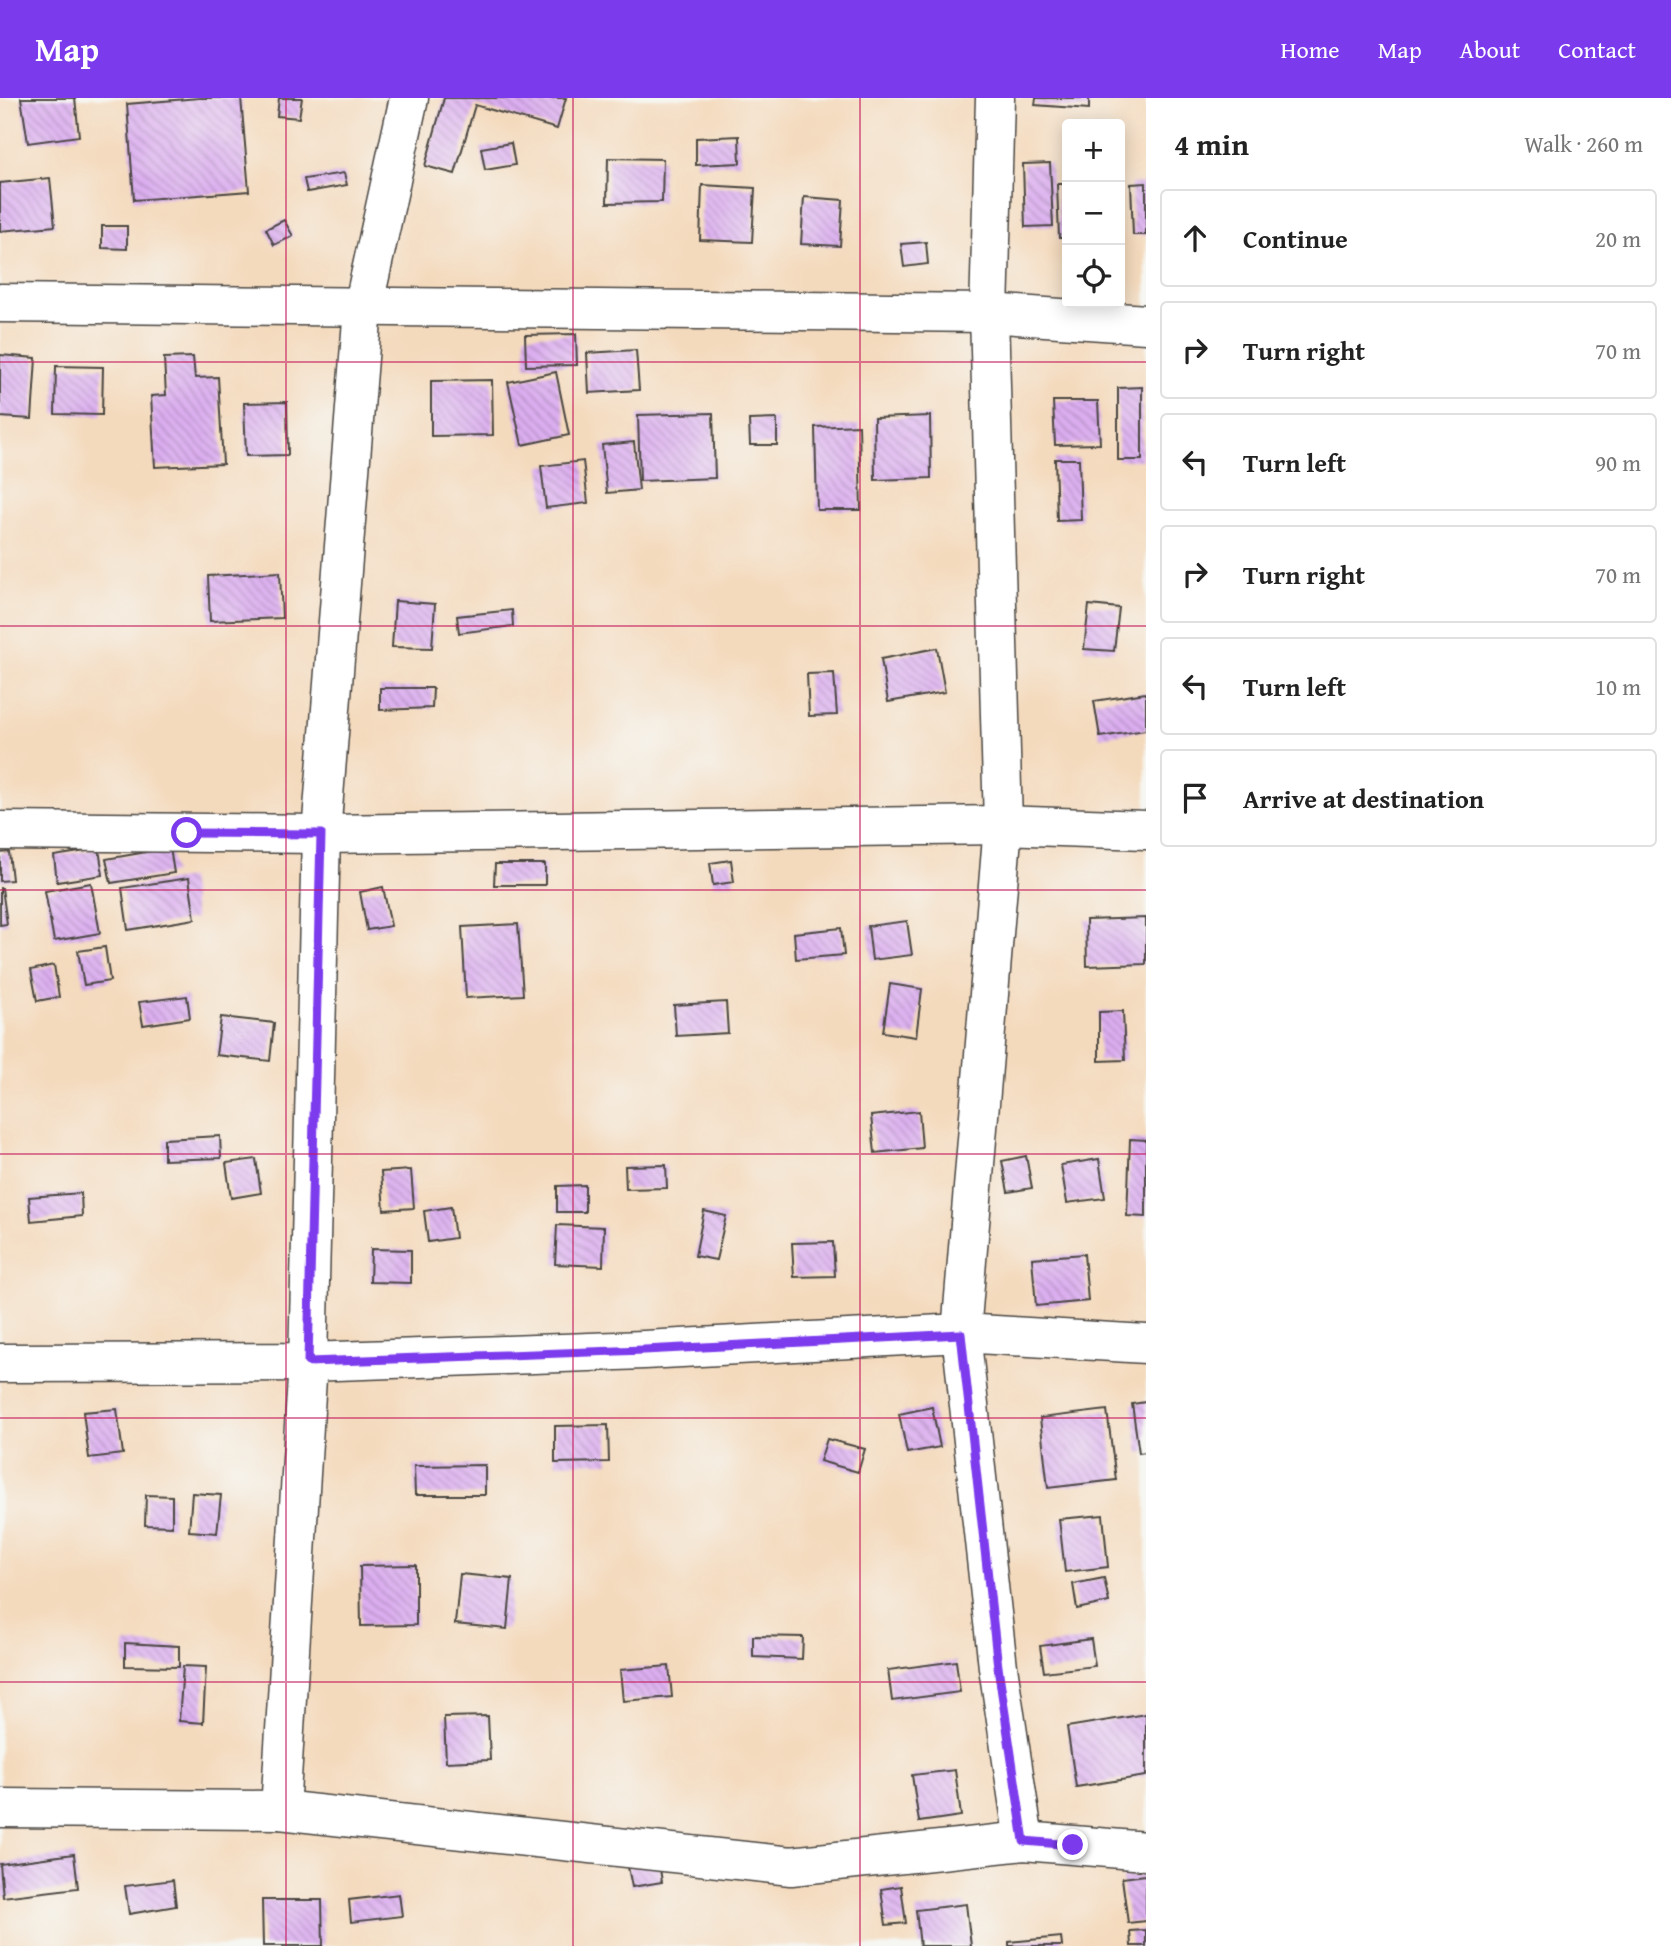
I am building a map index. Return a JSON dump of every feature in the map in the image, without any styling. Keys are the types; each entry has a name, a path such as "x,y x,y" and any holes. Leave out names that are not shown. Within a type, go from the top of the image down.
{"street":[{"path":"280,1810 308,1362 321,834 363,308 409,98"},
{"path":"995,98 989,313 1003,825 961,1334 998,1667 1024,1841"},
{"path":"0,303 989,313 1146,324"},
{"path":"0,831 321,834 1003,825 1146,830"},
{"path":"0,1363 308,1362 644,1350 961,1334 1146,1344"},
{"path":"0,1808 280,1810 791,1866 1024,1841 1146,1851"}],"building":[{"path":"21,98 75,98 79,136 28,143"},
{"path":"199,98 241,98 249,191 134,200 127,104"},
{"path":"279,98 302,98 299,118 277,116"},
{"path":"444,98 566,98 557,129 475,105 455,174 425,166"},
{"path":"1036,98 1089,98 1089,109 1035,105"},
{"path":"739,136 740,163 696,165 696,138"},
{"path":"511,143 515,165 485,170 481,148"},
{"path":"608,158 663,159 662,202 607,203"},
{"path":"1050,163 1053,226 1025,227 1023,164"},
{"path":"344,173 347,185 307,192 304,179"},
{"path":"50,178 55,226 0,231 0,183"},
{"path":"1146,183 1146,235 1133,235 1131,184"},
{"path":"1057,184 1062,184 1062,238 1059,238"},
{"path":"702,185 755,188 752,242 700,240"},
{"path":"804,197 843,200 840,246 801,244"},
{"path":"284,220 293,236 274,245 266,229"},
{"path":"102,226 127,226 127,249 102,248"},
{"path":"926,242 928,264 904,267 901,244"},
{"path":"576,334 577,365 526,366 525,335"},
{"path":"636,350 639,390 589,393 587,353"},
{"path":"0,355 36,358 32,419 0,417"},
{"path":"193,357 195,378 218,377 223,464 155,467 151,396 166,395 164,358"},
{"path":"56,366 103,367 102,415 55,414"},
{"path":"556,372 569,435 522,445 508,382"},
{"path":"492,380 493,435 431,436 431,381"},
{"path":"1142,387 1142,460 1118,460 1118,388"},
{"path":"1053,401 1098,401 1100,444 1055,445"},
{"path":"287,402 288,455 246,456 244,403"},
{"path":"713,413 715,478 640,481 638,415"},
{"path":"930,416 931,478 875,480 874,418"},
{"path":"777,419 777,445 750,445 749,420"},
{"path":"859,425 861,510 817,510 815,427"},
{"path":"634,442 639,490 607,493 602,445"},
{"path":"1055,459 1079,459 1081,520 1057,521"},
{"path":"583,461 588,503 546,508 541,466"},
{"path":"280,572 282,618 210,621 208,576"},
{"path":"395,601 435,604 432,648 392,647"},
{"path":"1089,605 1119,608 1114,651 1084,649"},
{"path":"512,610 513,626 459,633 457,616"},
{"path":"937,648 945,692 888,702 881,659"},
{"path":"834,673 837,715 809,716 807,674"},
{"path":"380,688 433,688 432,708 380,710"},
{"path":"1146,693 1146,730 1100,737 1094,701"},
{"path":"170,848 174,873 111,883 106,859"},
{"path":"99,849 103,875 57,882 54,856"},
{"path":"9,852 12,880 0,881 0,853"},
{"path":"731,860 734,882 713,885 710,863"},
{"path":"495,864 545,864 545,885 494,885"},
{"path":"189,878 195,919 128,930 122,888"},
{"path":"91,883 100,933 54,941 45,891"},
{"path":"383,887 391,926 367,930 360,892"},
{"path":"0,888 7,924 0,925"},
{"path":"1146,918 1146,964 1087,966 1086,920"},
{"path":"907,921 912,955 872,960 868,926"},
{"path":"518,924 523,995 466,998 462,927"},
{"path":"841,928 844,955 796,959 794,933"},
{"path":"105,947 110,981 84,985 78,951"},
{"path":"54,965 59,997 37,1001 31,970"},
{"path":"890,984 922,989 916,1037 883,1032"},
{"path":"187,996 190,1018 143,1025 139,1002"},
{"path":"726,1002 728,1033 676,1036 674,1005"},
{"path":"1123,1011 1125,1060 1099,1061 1099,1012"},
{"path":"221,1017 274,1023 270,1061 216,1055"},
{"path":"919,1111 922,1148 875,1153 871,1116"},
{"path":"220,1136 221,1158 164,1160 164,1139"},
{"path":"1130,1139 1146,1140 1146,1217 1127,1216"},
{"path":"1026,1156 1032,1188 1008,1192 1002,1161"},
{"path":"256,1159 261,1193 231,1198 226,1163"},
{"path":"1099,1159 1105,1198 1067,1203 1061,1165"},
{"path":"666,1165 667,1188 626,1189 625,1166"},
{"path":"411,1170 414,1208 384,1210 381,1172"},
{"path":"585,1185 585,1212 557,1212 557,1186"},
{"path":"81,1193 82,1216 31,1221 29,1197"},
{"path":"451,1207 455,1238 428,1242 424,1211"},
{"path":"704,1211 726,1216 716,1260 695,1256"},
{"path":"557,1225 604,1227 603,1266 555,1264"},
{"path":"833,1242 835,1276 794,1277 792,1243"},
{"path":"371,1249 411,1250 411,1283 370,1282"},
{"path":"1084,1254 1088,1301 1036,1306 1032,1258"},
{"path":"1146,1402 1146,1452 1139,1453 1132,1404"},
{"path":"932,1407 940,1447 907,1453 899,1414"},
{"path":"117,1409 123,1454 89,1458 83,1412"},
{"path":"1107,1410 1116,1480 1048,1488 1040,1418"},
{"path":"608,1425 609,1462 555,1463 555,1426"},
{"path":"827,1439 865,1449 858,1472 820,1461"},
{"path":"485,1465 485,1495 415,1495 414,1466"},
{"path":"192,1493 221,1495 217,1533 189,1531"},
{"path":"146,1495 172,1496 172,1526 145,1525"},
{"path":"1103,1515 1108,1567 1065,1572 1059,1519"},
{"path":"416,1565 416,1625 361,1626 360,1566"},
{"path":"460,1574 512,1579 507,1629 455,1624"},
{"path":"1104,1578 1109,1602 1077,1609 1073,1584"},
{"path":"753,1636 803,1637 802,1659 753,1657"},
{"path":"1091,1639 1095,1666 1044,1672 1040,1646"},
{"path":"125,1643 179,1646 179,1667 125,1666"},
{"path":"956,1661 960,1692 892,1701 888,1670"},
{"path":"183,1666 206,1667 203,1723 179,1721"},
{"path":"669,1666 672,1697 623,1701 620,1670"},
{"path":"1146,1714 1146,1776 1076,1787 1067,1727"},
{"path":"488,1716 490,1760 446,1762 444,1717"},
{"path":"955,1770 961,1816 919,1822 912,1775"},
{"path":"74,1854 78,1888 3,1897 0,1864"},
{"path":"659,1862 662,1882 632,1887 628,1867"},
{"path":"1146,1875 1146,1921 1128,1923 1122,1878"},
{"path":"173,1880 176,1906 129,1914 125,1886"},
{"path":"901,1886 906,1923 886,1925 881,1889"},
{"path":"399,1894 402,1916 351,1922 349,1900"},
{"path":"262,1900 322,1900 323,1946 263,1946"},
{"path":"966,1904 971,1946 920,1946 916,1910"},
{"path":"1146,1930 1146,1946 1131,1946 1130,1931"},
{"path":"1061,1937 1062,1946 1009,1946 1009,1942"}],"route":[{"path":"187,833 321,834 308,1362 644,1350 961,1334 998,1667 1024,1841 1073,1845"}]}
